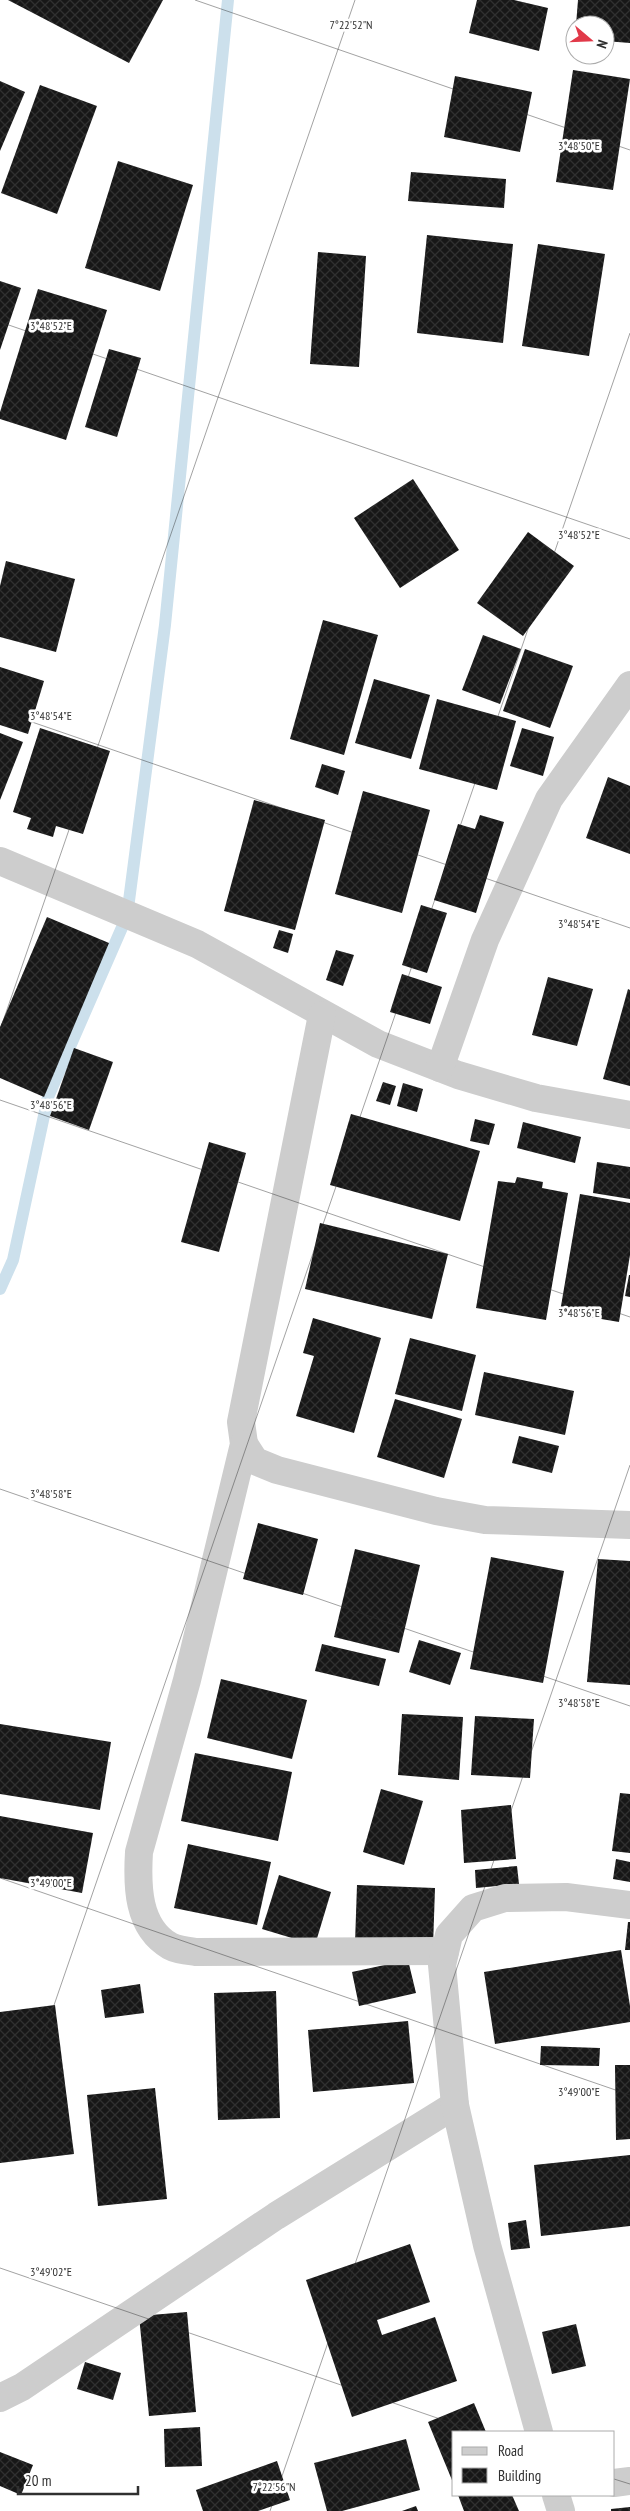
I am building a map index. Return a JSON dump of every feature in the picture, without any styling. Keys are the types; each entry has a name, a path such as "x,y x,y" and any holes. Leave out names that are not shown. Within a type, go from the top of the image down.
{"street":[{"path":"440,1068 485,940 549,799 630,684"},
{"path":"0,861 197,944 252,973 322,1015 378,1044 440,1068 536,1098 630,1115"},
{"path":"322,1015 241,1422 244,1444 187,1680 139,1852 138,1878 142,1906 151,1931 171,1946 196,1952 445,1952"},
{"path":"244,1444 255,1461 277,1470 436,1511 485,1520 630,1525"},
{"path":"539,2431 488,2245 455,2105 442,1965 449,1935 473,1908 505,1898 566,1897 630,1905"},
{"path":"0,2398 22,2387 276,2216 455,2105"},
{"path":"615,2483 630,2482"},
{"path":"556,2496 561,2511"}],"building":[{"path":"8,0 163,0 129,63"},
{"path":"477,0 514,0 548,8 539,51 469,33"},
{"path":"578,0 630,0 630,43 615,42 615,15 577,15"},
{"path":"573,70 630,79 613,190 556,182"},
{"path":"455,76 532,92 520,152 444,137"},
{"path":"0,81 25,92 0,151"},
{"path":"40,85 97,106 57,214 1,193"},
{"path":"118,161 193,185 160,291 85,268"},
{"path":"411,172 506,179 504,208 408,201"},
{"path":"427,235 513,244 503,343 417,333"},
{"path":"538,244 605,254 589,356 522,346"},
{"path":"318,252 366,256 359,367 310,364"},
{"path":"0,281 21,288 0,350"},
{"path":"38,289 107,310 66,440 0,419 0,412"},
{"path":"109,349 141,358 117,437 85,427"},
{"path":"413,479 459,550 400,588 354,518"},
{"path":"528,532 574,566 523,636 477,603"},
{"path":"6,561 75,579 56,652 0,637 0,586"},
{"path":"323,620 378,635 344,755 290,739"},
{"path":"483,635 521,649 500,704 462,690"},
{"path":"525,649 573,666 550,728 503,711"},
{"path":"0,667 44,681 28,734 0,725"},
{"path":"374,679 430,695 411,759 355,743"},
{"path":"437,699 516,721 497,790 419,769"},
{"path":"40,728 110,751 83,834 56,826 53,837 27,829 31,818 13,812"},
{"path":"522,728 554,737 543,776 510,766"},
{"path":"0,733 23,742 0,800"},
{"path":"322,764 345,771 338,795 315,787"},
{"path":"608,777 630,786 630,854 586,838"},
{"path":"363,791 430,810 402,913 335,894"},
{"path":"254,800 325,820 295,930 224,911"},
{"path":"480,815 504,822 476,913 434,900 458,824 475,829"},
{"path":"421,905 447,913 427,973 402,965"},
{"path":"47,917 109,943 44,1097 0,1078 0,1027"},
{"path":"279,930 293,934 288,953 273,948"},
{"path":"336,950 354,955 343,986 326,980"},
{"path":"402,974 442,987 430,1024 390,1012"},
{"path":"548,977 593,989 577,1046 532,1035"},
{"path":"628,989 630,990 630,1086 603,1079"},
{"path":"74,1048 113,1062 89,1130 50,1116"},
{"path":"383,1082 396,1086 390,1105 376,1101"},
{"path":"403,1083 423,1089 417,1112 397,1106"},
{"path":"351,1114 480,1151 460,1221 330,1185"},
{"path":"475,1119 495,1124 489,1145 470,1141"},
{"path":"523,1122 581,1137 575,1163 517,1148"},
{"path":"209,1142 246,1153 219,1252 181,1242"},
{"path":"597,1162 630,1167 630,1199 593,1193"},
{"path":"517,1177 543,1182 542,1188 568,1193 546,1320 476,1308 498,1181 515,1183"},
{"path":"580,1194 630,1203 630,1255 619,1322 560,1312"},
{"path":"320,1223 448,1254 432,1319 305,1289"},
{"path":"630,1275 630,1297 625,1296"},
{"path":"313,1318 381,1338 354,1433 296,1416 314,1356 303,1353"},
{"path":"410,1338 476,1355 462,1411 395,1394"},
{"path":"484,1372 574,1391 565,1435 475,1415"},
{"path":"395,1399 462,1419 444,1478 377,1457"},
{"path":"519,1436 559,1446 552,1473 512,1463"},
{"path":"258,1523 318,1539 303,1595 243,1579"},
{"path":"355,1549 420,1565 399,1653 334,1637"},
{"path":"491,1557 564,1571 543,1683 470,1669"},
{"path":"598,1559 630,1561 630,1685 587,1682"},
{"path":"419,1640 461,1653 450,1685 409,1672"},
{"path":"322,1644 386,1659 379,1686 315,1671"},
{"path":"221,1679 307,1700 292,1759 207,1738"},
{"path":"402,1714 463,1717 459,1780 398,1775"},
{"path":"475,1716 534,1719 530,1778 471,1775"},
{"path":"0,1724 111,1742 100,1810 0,1794"},
{"path":"195,1753 292,1772 278,1841 181,1821"},
{"path":"381,1789 423,1801 404,1865 363,1852"},
{"path":"620,1793 630,1794 630,1853 612,1851"},
{"path":"511,1805 516,1859 464,1863 461,1810"},
{"path":"0,1816 93,1833 82,1893 0,1878"},
{"path":"188,1844 271,1862 257,1925 174,1908"},
{"path":"616,1859 630,1862 630,1882 613,1879"},
{"path":"517,1866 519,1884 476,1888 475,1870"},
{"path":"279,1875 331,1892 315,1945 262,1929"},
{"path":"357,1885 435,1888 433,1947 355,1943"},
{"path":"628,1922 630,1922 630,1950 625,1950"},
{"path":"621,1950 630,2006 630,2022 495,2044 484,1972"},
{"path":"408,1960 416,1993 359,2006 352,1972"},
{"path":"140,1984 144,2013 105,2018 101,1990"},
{"path":"276,1991 280,2118 218,2120 214,1993"},
{"path":"55,2005 74,2154 0,2163 0,2012"},
{"path":"408,2021 414,2083 313,2092 308,2030"},
{"path":"541,2046 600,2048 599,2066 540,2065"},
{"path":"615,2065 630,2065 630,2139 616,2140"},
{"path":"155,2088 167,2199 98,2206 87,2095"},
{"path":"630,2155 630,2226 541,2236 534,2165"},
{"path":"526,2220 530,2248 511,2250 508,2223"},
{"path":"410,2244 430,2302 377,2320 382,2335 435,2317 457,2381 352,2417 306,2280"},
{"path":"187,2312 196,2412 149,2416 139,2316"},
{"path":"576,2324 586,2366 552,2374 542,2332"},
{"path":"85,2362 121,2373 113,2400 77,2389"},
{"path":"474,2403 486,2431 452,2431 452,2480 428,2422"},
{"path":"200,2427 202,2466 165,2467 164,2429"},
{"path":"406,2439 420,2490 342,2511 327,2511 314,2463"},
{"path":"0,2452 33,2465 21,2495 0,2486"},
{"path":"277,2461 290,2500 258,2511 203,2511 196,2490"},
{"path":"458,2496 512,2496 519,2511 464,2511"},
{"path":"416,2506 418,2511 402,2511"},
{"path":"630,2507 630,2511 611,2511 611,2509"}],"waterway":[{"path":"0,1289 13,1260 48,1097 127,916 165,625 228,0"}]}
